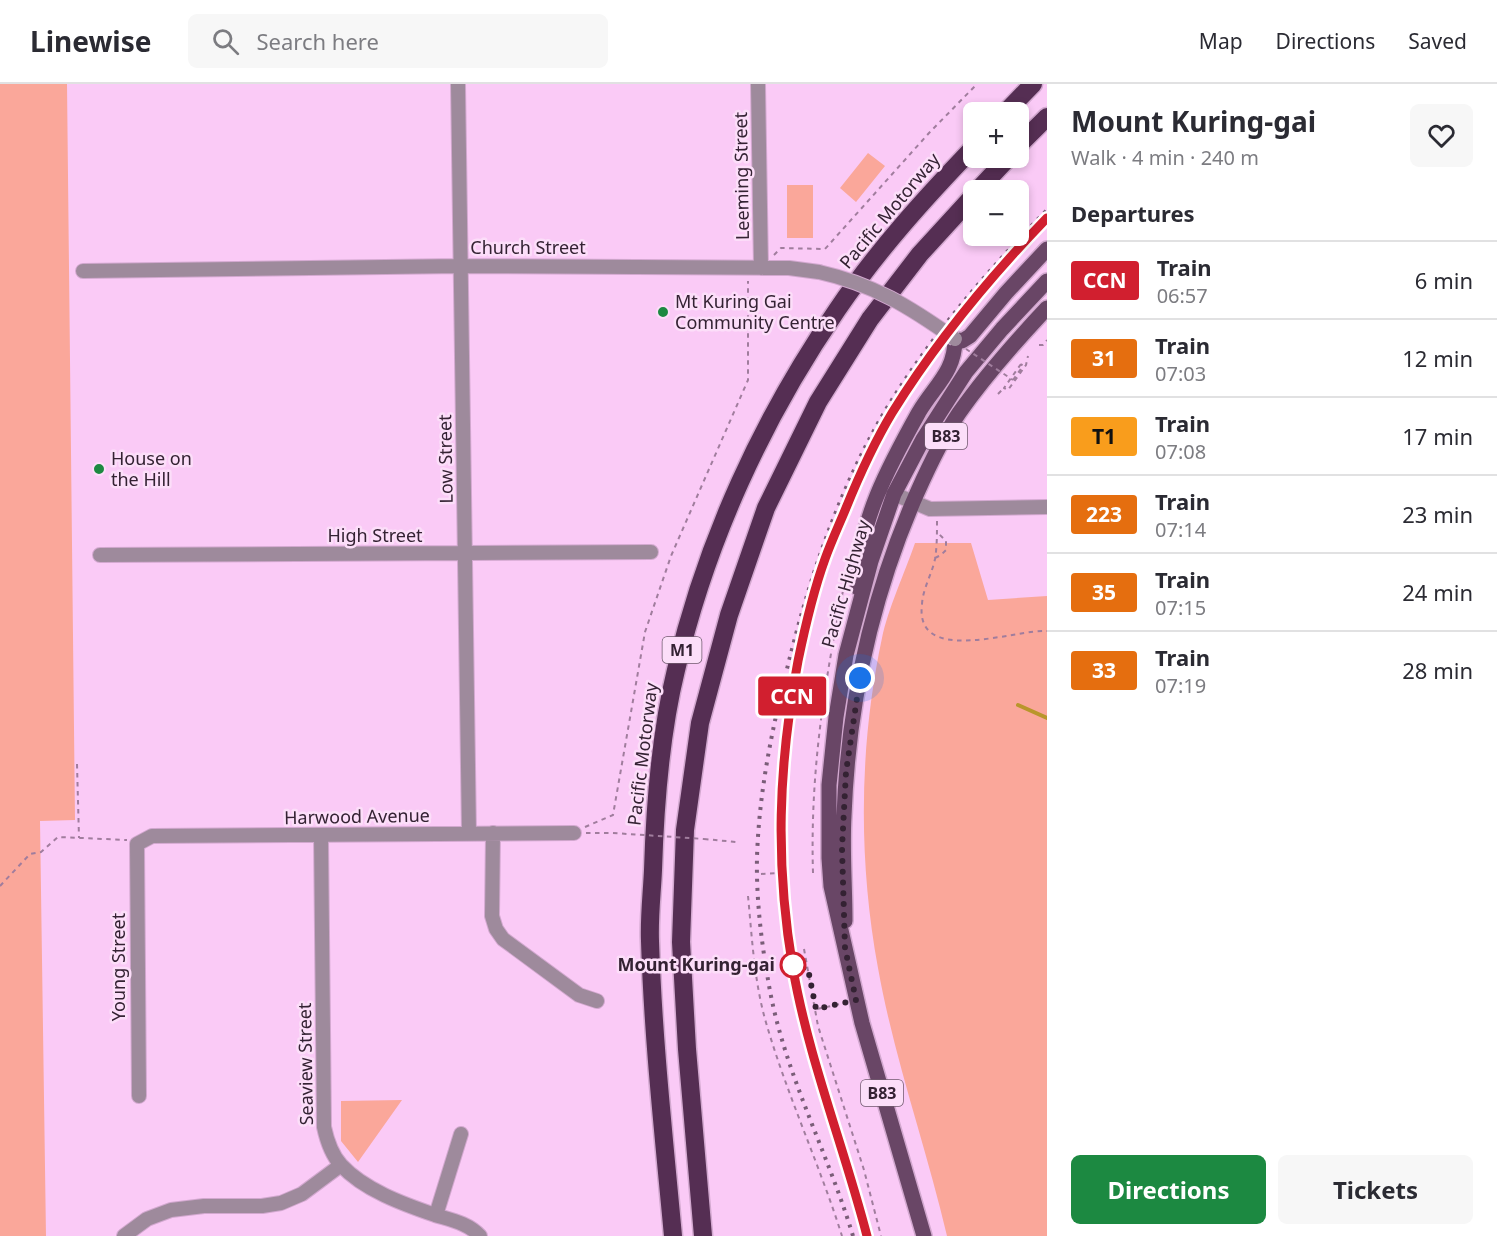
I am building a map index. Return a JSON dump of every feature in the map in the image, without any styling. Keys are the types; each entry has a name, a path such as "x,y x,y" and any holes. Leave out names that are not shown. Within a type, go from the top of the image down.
{"highway":[{"path":"1016,102 1033,84"},
{"path":"1029,135 1047,117"},
{"name":"Pacific Motorway","path":"673,1236 660,1093 650,939 654,835 662,746 676,670 707,563 740,482 789,385 837,310 880,251 923,200 963,158"},
{"path":"987,180 999,168"},
{"name":"M1","path":"703,1236 687,1049 681,942 685,830 700,723 729,615 766,508 818,402 870,319 920,254 963,207"}],"main road":[{"path":"859,606 858,569 867,530 884,480 921,409 938,382 950,369 962,341 970,336 1047,249"},
{"name":"Pacific Highway","path":"924,1236 869,1052 831,886 829,785 836,717 846,655 871,561 894,494 923,439 966,372 1047,281"},
{"name":"Pacific Highway","path":"845,948 843,825 846,772 863,661 890,560 935,454 959,413 1007,352 1047,308"},
{"path":"884,480 894,494"}],"street":[{"name":"Low Street","path":"458,84 469,834"},
{"name":"Leeming Street","path":"755,268 758,84"},
{"name":"Church Street","path":"83,271 460,266 789,268 847,278 882,293 914,310 960,344"},
{"path":"894,494 913,503 937,510 1047,507"},
{"name":"High Street","path":"100,555 651,552"},
{"name":"Harwood Avenue","path":"141,840 152,836 574,832"},
{"path":"492,833 492,916 496,929 503,939 579,995 597,1001"},
{"name":"Seaview Street","path":"321,836 324,1126 331,1152 341,1165 356,1177 393,1198 472,1227 480,1236"},
{"name":"Young Street","path":"139,1096 137,844 141,840"},
{"path":"436,1215 461,1134"},
{"path":"124,1236 147,1219 171,1210 204,1206 262,1206 287,1201 316,1185 341,1165"}],"path":[{"path":"774,255 781,248 825,249 929,133 977,84"},
{"path":"574,832 613,816 645,632 671,556 748,380 755,268"},
{"path":"1039,345 1043,345 1047,340"},
{"path":"960,344 1013,380 1023,366 1021,364 1004,388 998,394"},
{"path":"1004,388 1008,390 1026,366 1029,356"},
{"path":"937,510 938,532 935,558 921,604 923,621 932,632 946,640 967,641 1047,632"},
{"path":"935,558 946,550 946,541 938,532"},
{"path":"77,764 79,838"},
{"path":"574,832 736,842"},
{"path":"0,886 30,854 41,852 58,837 141,840"},
{"path":"770,868 770,873"},
{"path":"761,874 779,873"},
{"path":"748,896 754,959 765,1017 782,1072 842,1236"},
{"path":"804,949 818,1026 864,1170 881,1236"},
{"path":"816,1009 856,1000"}],"shaded area":[{"path":"0,84 67,84 75,820 40,821 46,1236 0,1236"},
{"path":"868,153 885,166 856,202 840,188"},
{"path":"787,185 813,185 813,238 787,238"},
{"path":"915,543 971,543 988,600 1047,596 1047,1236 947,1236 901,1069 878,968 871,927 864,844 865,761 874,679 882,638 892,603"},
{"path":"402,1100 358,1162 341,1141 341,1101"}],"waterway":[{"path":"1018,705 1047,718"}],"railway":[{"path":"853,1236 786,1053 767,974 759,907 757,857 760,810 771,741 795,639 814,572 838,506 868,442 902,384 940,331 1002,257 1047,210"},
{"path":"804,635 790,705 782,767 780,844 786,922 799,999 808,1036 867,1236"}],"train":[{"name":"CCN","path":"867,1236 852,1178 808,1035 789,943 781,863 781,830 782,766 791,699 805,629 825,559 858,479 891,415 930,355 973,298 1047,218"}],"place":[{"name":"Mt Kuring Gai Community Centre","path":"663,312"},
{"name":"House on the Hill","path":"99,469"},
{"name":"Mount Kuring-gai","path":"793,965"}],"route":[{"path":"793,965 808,969 816,1009 856,1000 845,948 845,883 842,848 846,772 860,678"}]}
